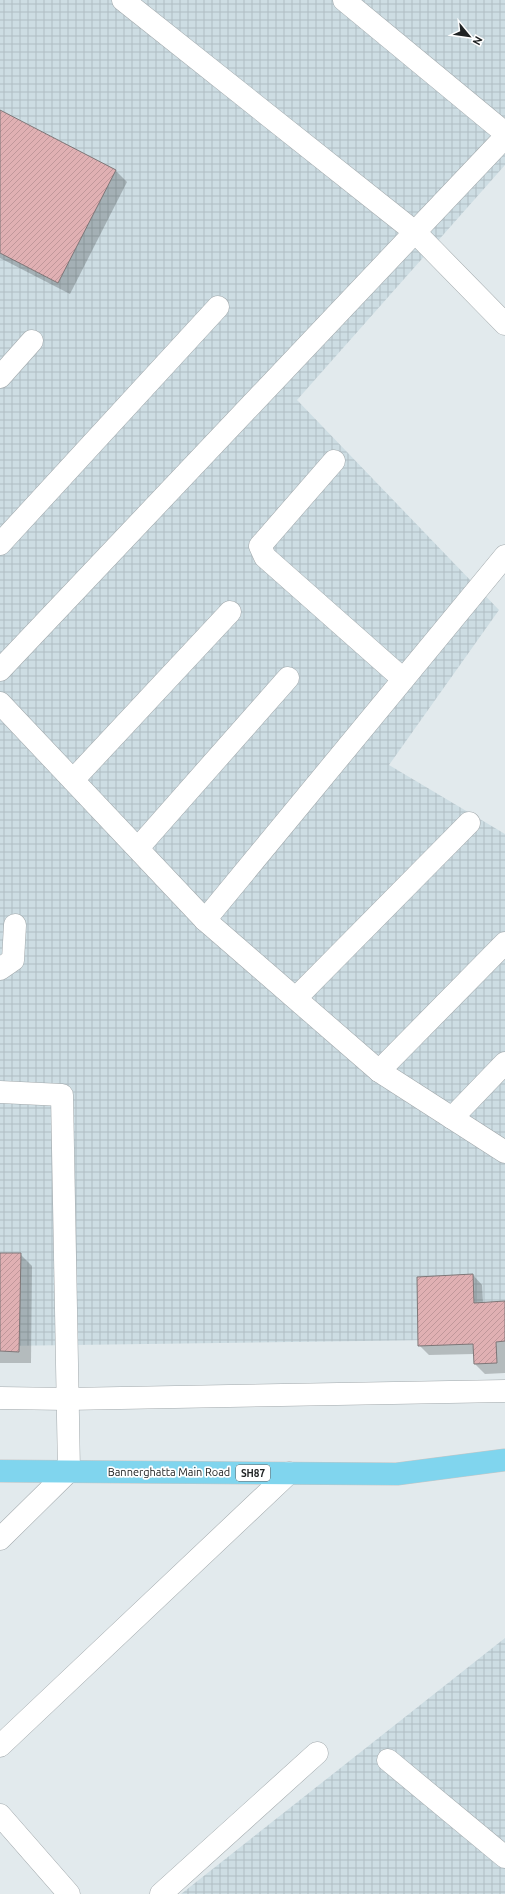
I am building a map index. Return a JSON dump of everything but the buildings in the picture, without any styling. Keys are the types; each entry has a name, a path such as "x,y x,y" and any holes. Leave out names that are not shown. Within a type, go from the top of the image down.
{"main road":[{"name":"Bannerghatta Main Road","path":"0,1471 397,1474 505,1460"}],"street":[{"path":"122,0 415,232 505,324"},
{"path":"344,0 505,133"},
{"path":"0,670 505,137"},
{"path":"0,544 218,307"},
{"path":"0,377 32,341"},
{"path":"334,461 260,546 265,557 403,679"},
{"path":"205,920 505,556"},
{"path":"73,780 230,612"},
{"path":"138,848 288,678"},
{"path":"0,704 205,920 379,1071 505,1152"},
{"path":"296,998 470,823"},
{"path":"0,969 13,960 16,925"},
{"path":"379,1071 504,943"},
{"path":"452,1118 505,1064"},
{"path":"0,1092 62,1095 69,1472 0,1539"},
{"path":"0,1398 67,1399 505,1391"},
{"path":"0,1746 289,1473"},
{"path":"161,1894 317,1753"},
{"path":"388,1760 505,1857"},
{"path":"0,1815 69,1894"}],"shaded area":[{"path":"0,0 505,0 505,165 297,400 499,610 389,765 505,834 505,1339 0,1346"},
{"path":"505,1638 505,1894 181,1894"}]}
